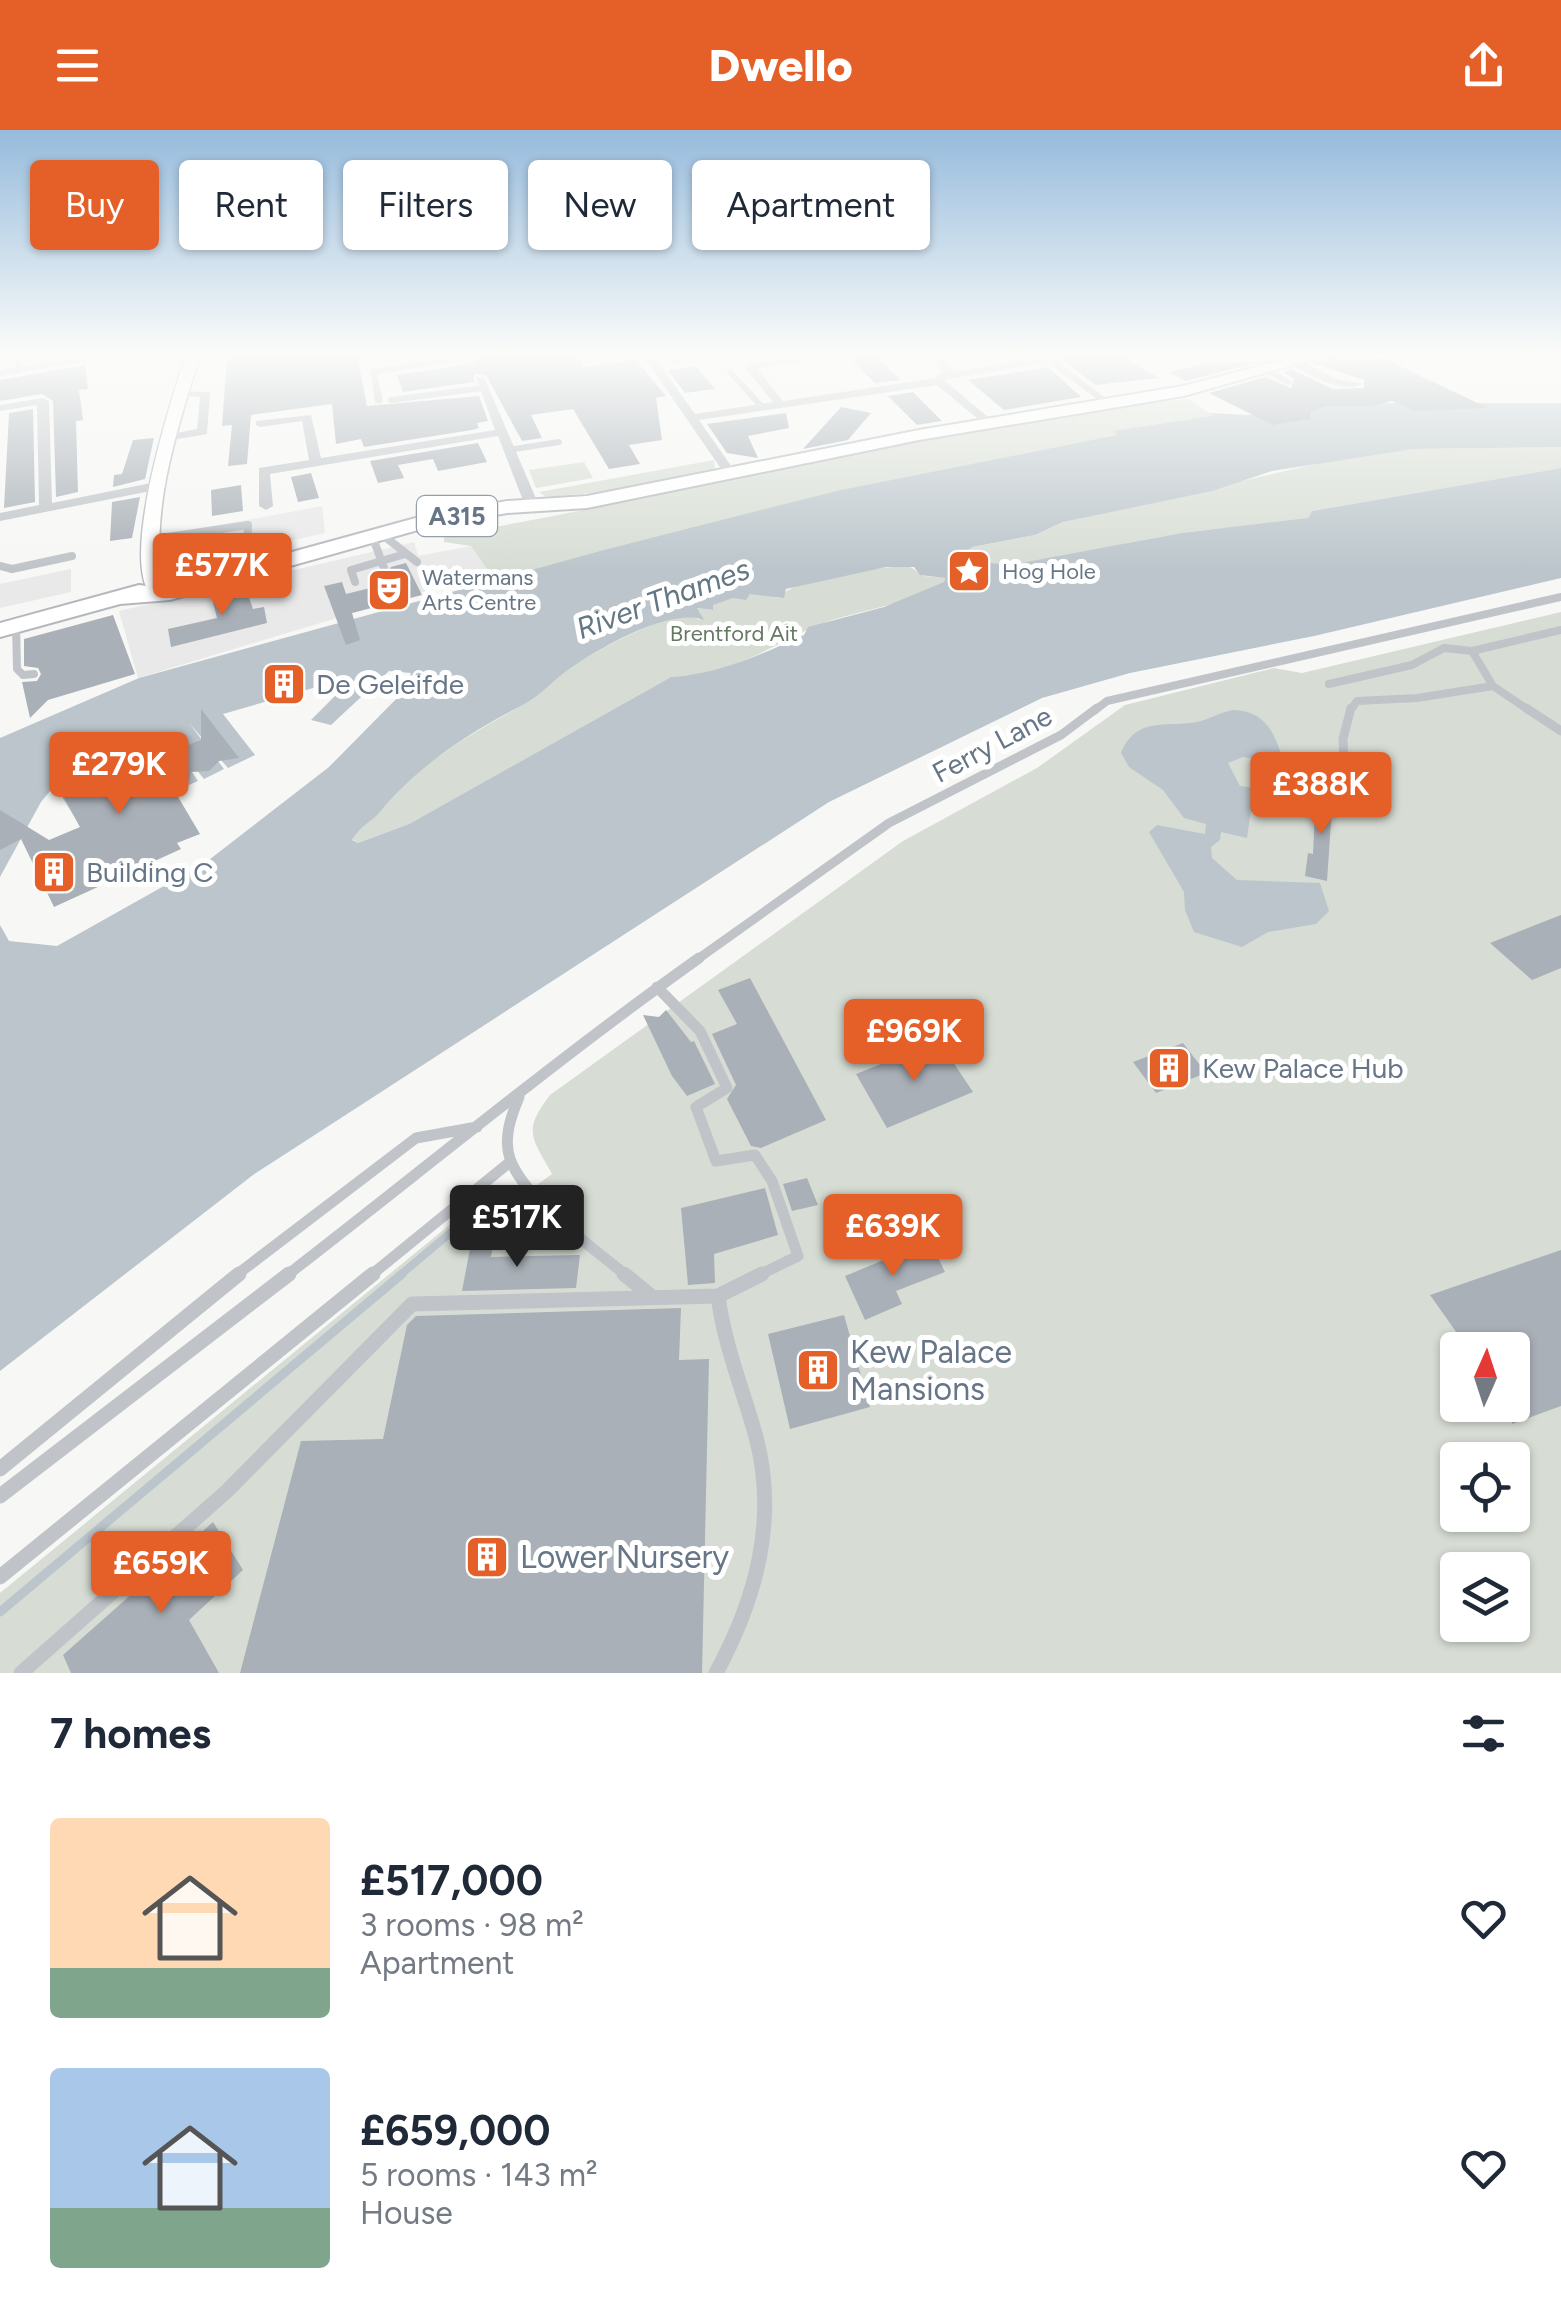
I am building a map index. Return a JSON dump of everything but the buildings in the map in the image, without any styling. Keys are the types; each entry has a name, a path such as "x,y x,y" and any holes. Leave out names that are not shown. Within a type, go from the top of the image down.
{"main road":[{"path":"154,585 154,539 173,426"},
{"name":"A315","path":"8,628 122,598 178,590 267,562 378,537 512,517 532,508 968,426"},
{"name":"A315","path":"122,598 242,556 267,562"},
{"name":"A315","path":"154,585 178,590"}],"street":[{"path":"44,426 46,506"},
{"path":"170,438 202,431 203,426"},
{"path":"308,426 315,462"},
{"path":"499,426 532,508"},
{"path":"698,426 730,473"},
{"path":"266,506 263,471 502,432"},
{"path":"0,518 161,484"}],"lane":[{"path":"508,450 559,442"},
{"path":"154,539 248,525 242,556 207,555 203,532"},
{"path":"378,537 417,562"},
{"path":"378,537 383,565"},
{"path":"355,582 351,570 383,565 405,554"},
{"path":"0,566 12,568 72,556"},
{"name":"Ferry Lane","path":"0,1496 520,1096 560,1059 657,986 889,824 1061,735 1107,701 1561,597"},
{"path":"8,628 18,668 22,675 34,674"},
{"path":"1330,684 1412,665 1444,648 1472,651 1561,630"},
{"path":"1472,651 1493,686 1561,731"},
{"path":"1374,789 1345,783 1343,725 1347,710 1357,700 1417,698 1493,686"},
{"path":"21,1673 226,1491 412,1304 718,1296 798,1256 772,1181 755,1155 716,1161 696,1107 727,1088 698,1026 678,1000 657,986"},
{"path":"520,1096 506,1129 510,1162 570,1226 651,1296"},
{"path":"0,1469 164,1330 416,1138 479,1127"},
{"path":"0,1578 510,1162"},
{"path":"716,1673 732,1645 764,1545 765,1486 742,1387 721,1329 718,1296"}],"shaded area":[{"path":"322,506 325,533 189,563 188,531"},
{"path":"414,542 418,556 471,546 489,572 138,678 119,611"},
{"path":"71,569 71,592 0,608 0,584"}],"green space":[{"path":"995,426 1164,426 828,493 503,578 489,572 471,546 444,542 444,536"},
{"path":"1561,447 1561,468 1312,511 1308,518 1292,521 1176,534 1008,565 985,564 965,554 972,547 1035,535 1063,522 1350,456 1412,449"},
{"path":"714,460 715,468 707,472 603,492 546,497 539,492"},
{"path":"584,462 593,478 536,488 529,470"},
{"name":"Brentford Ait","path":"909,566 924,576 945,578 944,582 919,595 821,624 733,665 671,677 409,824 358,843 352,839 428,765 532,700 574,665 618,640 674,618 700,620 696,608 712,610 713,605 737,597 763,594 779,598 788,590 820,578"},
{"path":"1561,612 1561,1673 0,1673 0,1593 497,1186 519,1198 552,1174 533,1134 536,1117 550,1095 903,841 1037,768 1125,705 1274,668 1302,673"}],"water":[{"name":"River Thames","path":"1147,426 1561,426 1561,447 1413,449 1272,471 1212,491 1063,522 1035,535 972,547 965,554 972,561 1010,565 1181,533 1308,518 1312,511 1561,468 1561,578 1314,636 1130,673 1042,698 829,802 253,1175 0,1371 0,925 9,941 57,946 205,863 329,767 402,693 411,673 389,671 331,725 311,720 351,680 348,678 223,714 255,755 228,768 189,723 224,769 204,779 166,733 198,781 146,804 110,760 112,766 84,833 55,785 41,802 0,877 0,738 139,678 604,550 836,491 1117,435 1114,431","holes":["886,567 914,567 920,575 945,578 944,582 884,607 808,627 804,635 739,662 671,677 409,824 358,843 352,840 409,781 445,752 530,701 572,667 618,640 674,619 704,620 697,608 713,610 713,605 733,598 746,600 750,594 784,598 786,589"]},
{"path":"1233,710 1252,714 1265,723 1281,754 1272,761 1243,757 1228,763 1240,786 1254,788 1247,838 1221,832 1220,840 1211,847 1212,858 1237,880 1320,883 1329,911 1316,924 1268,932 1242,947 1194,932 1185,910 1184,892 1149,832 1157,825 1205,834 1206,824 1184,818 1163,790 1129,767 1121,753 1128,741 1145,728 1201,721"}],"waterway":[{"path":"399,1276 492,1198"},
{"path":"0,1612 402,1274"}],"place":[{"name":"Hog Hole","path":"969,571"},
{"name":"Watermans Arts Centre","path":"389,590"},
{"name":"De Geleifde","path":"284,684"},
{"name":"Building C","path":"54,872"},
{"name":"Kew Palace Hub","path":"1169,1068"},
{"name":"Kew Palace Mansions","path":"818,1370"},
{"name":"Lower Nursery","path":"487,1557"}]}
